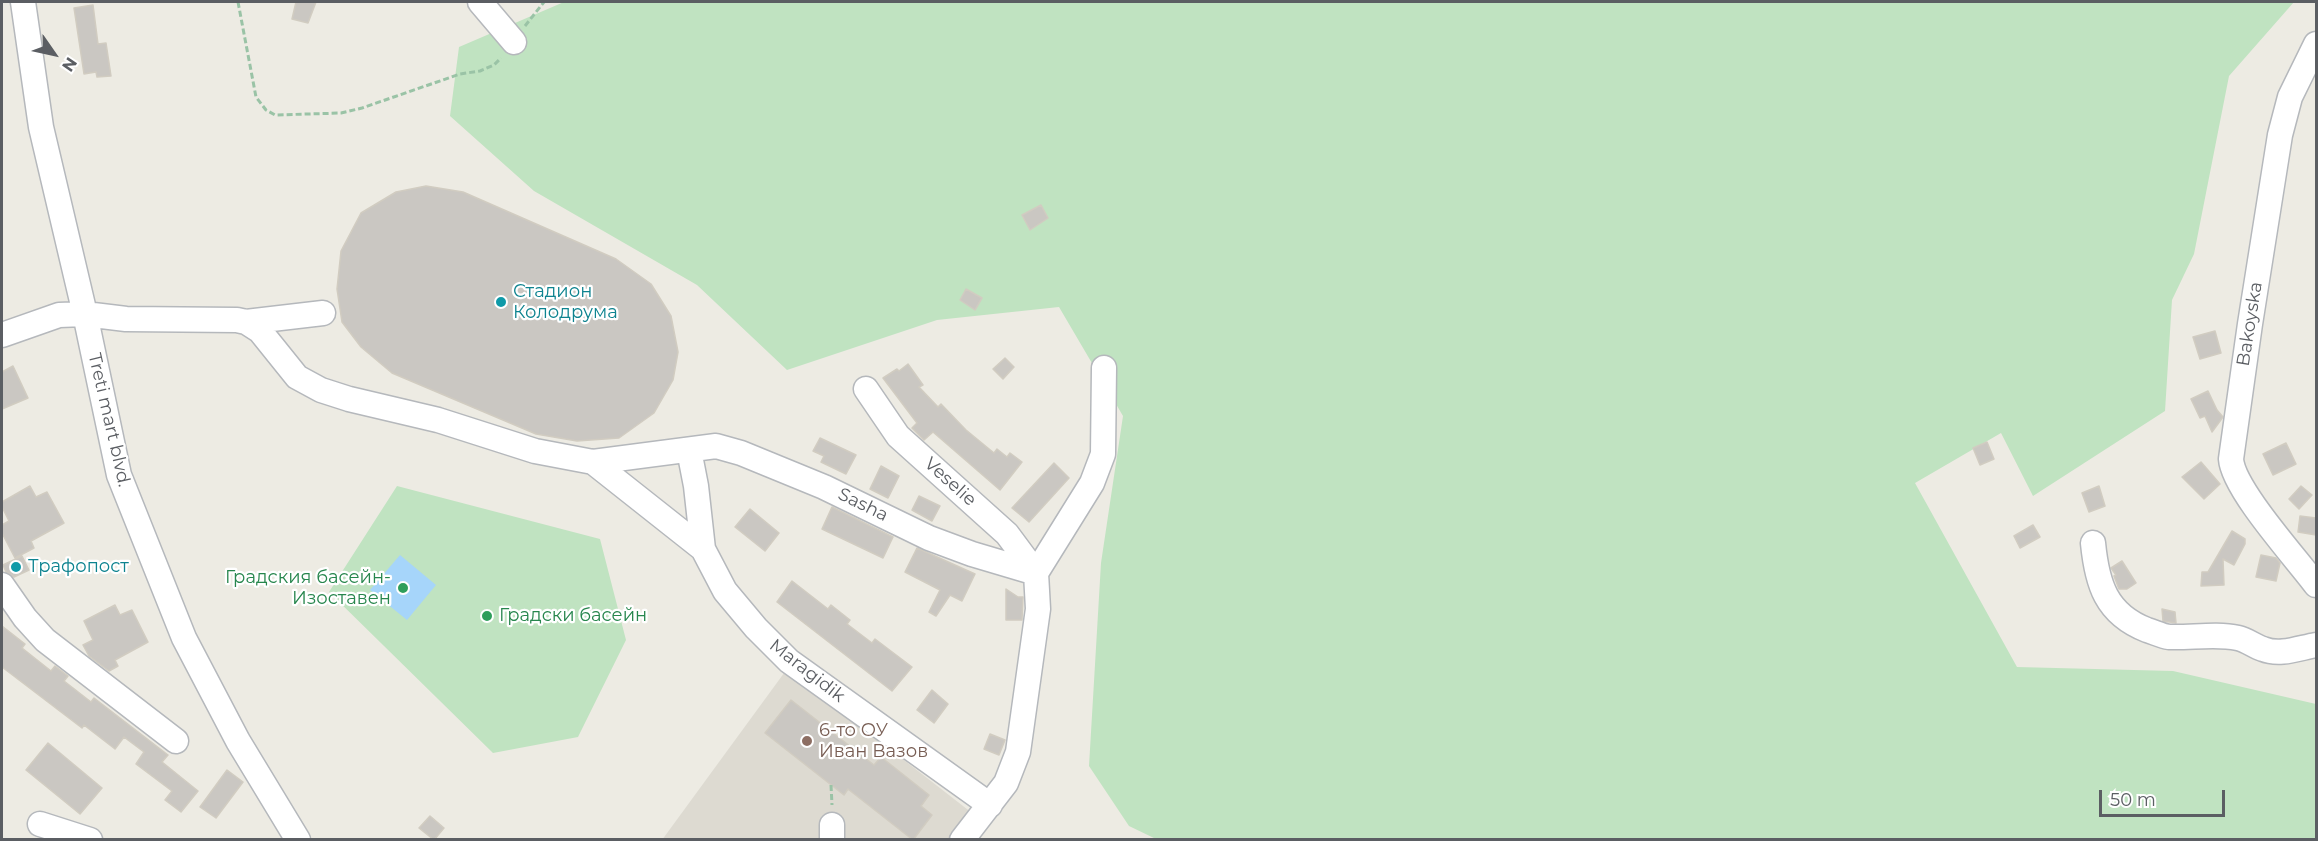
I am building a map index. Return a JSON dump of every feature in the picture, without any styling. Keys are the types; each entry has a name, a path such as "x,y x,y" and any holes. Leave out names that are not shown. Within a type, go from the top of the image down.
{"street":[{"name":"Treti mart blvd.","path":"23,2 41,127 85,314 119,475 184,638 238,741 298,840"},
{"path":"480,2 514,42"},
{"name":"Bakoyska","path":"2316,44 2290,97 2280,135 2231,459 2236,478 2247,495 2316,585"},
{"path":"2,336 59,315 85,314 126,319 246,322 323,313"},
{"path":"246,322 260,331 297,377 321,390 438,420 535,451 593,462 703,549"},
{"path":"962,840 1006,783 1018,752 1038,609 1036,573 1092,483 1103,454 1104,368"},
{"name":"Veselie","path":"866,389 898,436 1007,534 1036,573"},
{"name":"Sasha","path":"593,462 716,446 741,453 824,487 929,538 972,554 1036,573"},
{"name":"Maragidik","path":"689,450 696,486 703,549 725,591 756,628 789,660 990,805"},
{"path":"2093,543 2096,569 2102,588 2110,604 2133,625 2166,637 2237,638 2277,653 2316,645"},
{"path":"2,585 25,618 45,640 176,741"},
{"path":"40,824 90,840"}],"path":[{"path":"238,2 256,97 266,110 275,115 332,114 362,108 435,82 494,65 505,55 544,2"}],"shaded area":[{"name":"6-то ОУ Иван Вазов","path":"787,669 972,813 950,839 662,840"}],"green space":[{"path":"564,2 2294,2 2229,76 2194,254 2172,300 2165,411 2033,496 2001,433 1915,483 2017,667 2173,671 2316,704 2316,839 1156,839 1129,826 1089,766 1101,563 1123,416 1059,307 937,320 787,370 697,285 534,191 450,116 459,47"},
{"name":"Градски басейн","path":"397,486 600,539 626,640 578,737 493,753 329,592"}],"water":[{"name":"Градския басейн- Изоставен","path":"400,555 436,585 407,620 370,590"}],"building":[{"path":"296,2 316,2 308,23 292,19"},
{"path":"93,5 98,44 106,43 111,76 97,77 96,72 84,74 74,8"},
{"name":"Стадион Колодрума","path":"426,186 463,192 616,259 651,284 671,316 678,352 673,380 654,413 619,438 577,441 536,434 392,373 361,347 342,322 337,289 341,251 361,213 396,192"},
{"path":"1041,205 1048,218 1030,230 1022,215"},
{"path":"966,289 982,298 975,310 960,300"},
{"path":"2215,331 2221,353 2200,359 2193,337"},
{"path":"1005,358 1014,367 1003,379 993,369"},
{"path":"908,364 923,385 919,387 938,407 941,404 966,430 994,453 997,449 1007,457 1010,453 1022,462 1000,490 933,432 924,440 912,428 917,423 883,378"},
{"path":"13,366 28,398 2,409 2,372"},
{"path":"2208,391 2223,417 2212,432 2205,416 2200,418 2191,399"},
{"path":"820,438 856,455 846,474 821,462 824,456 813,451"},
{"path":"1987,442 1994,459 1980,465 1973,448"},
{"path":"2286,443 2296,464 2273,475 2263,454"},
{"path":"2201,462 2220,484 2204,499 2182,477"},
{"path":"1054,463 1069,478 1029,522 1012,508"},
{"path":"881,466 899,476 888,498 870,489"},
{"path":"30,486 36,497 47,492 64,523 31,541 34,548 15,558 2,533 2,525 9,521 2,502"},
{"path":"2099,486 2105,506 2089,512 2082,493"},
{"path":"2301,486 2312,495 2299,509 2289,499"},
{"path":"919,496 940,506 932,521 912,510"},
{"path":"832,507 893,537 883,558 822,529"},
{"path":"750,509 779,533 765,551 735,527"},
{"path":"2300,516 2316,518 2316,535 2298,532"},
{"path":"2033,525 2040,537 2020,548 2014,536"},
{"path":"2232,531 2245,539 2245,544 2234,565 2223,559 2224,585 2201,586 2202,572 2208,572"},
{"path":"917,548 975,574 962,601 950,595 936,616 929,612 940,590 905,572"},
{"path":"2261,555 2276,558 2280,563 2276,581 2256,577"},
{"name":"Трафопост","path":"22,556 29,570 14,577 6,572 3,565"},
{"path":"2122,561 2136,583 2127,589 2119,589 2114,576 2116,575 2111,568"},
{"path":"792,581 828,609 831,605 850,620 847,624 872,643 875,639 912,667 892,691 777,602"},
{"path":"1006,589 1018,597 1023,597 1022,620 1006,620"},
{"path":"115,605 120,615 132,610 148,642 115,660 118,666 109,671 89,656 83,645 93,640 84,621"},
{"path":"2162,609 2175,612 2176,623 2163,621"},
{"path":"2,626 25,644 22,648 51,671 55,666 68,676 64,681 91,702 94,698 168,755 162,762 198,791 181,812 165,800 172,791 136,764 144,752 124,737 115,749 84,725 82,728 2,667"},
{"path":"932,690 948,704 934,723 917,710"},
{"path":"791,700 874,765 881,757 929,795 921,806 932,815 913,840 848,789 844,795 765,733"},
{"path":"990,734 1005,740 999,755 984,749"},
{"path":"48,743 102,788 80,814 26,770"},
{"path":"227,770 243,782 216,818 200,807"},
{"path":"430,816 444,828 434,840 419,828"}],"place":[{"name":"Стадион Колодрума","path":"501,302"},
{"name":"Трафопост","path":"16,567"},
{"name":"Градския басейн- Изоставен","path":"403,588"},
{"name":"Градски басейн","path":"487,616"},
{"name":"6-то ОУ Иван Вазов","path":"807,741"}]}
